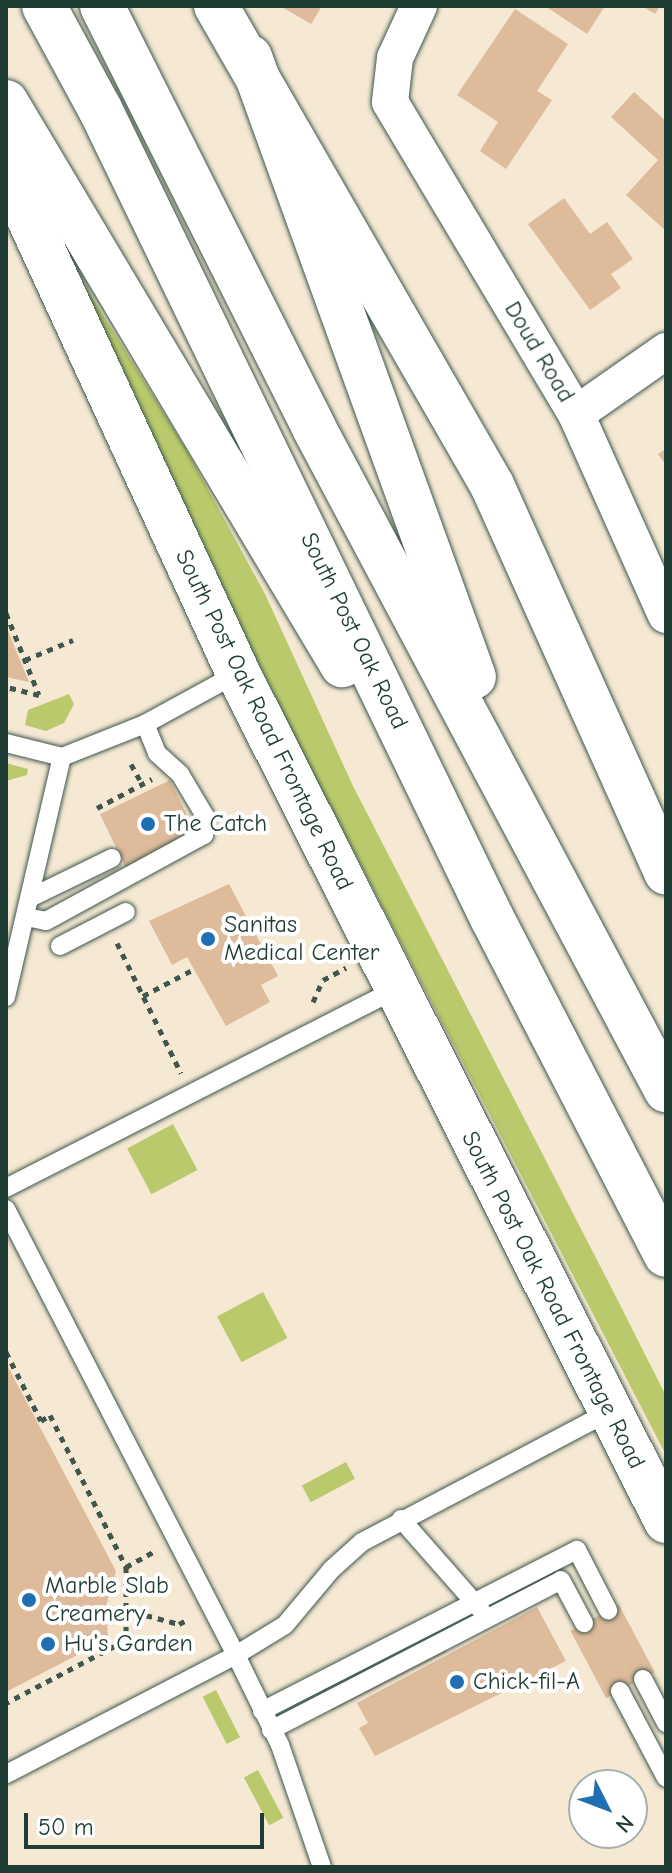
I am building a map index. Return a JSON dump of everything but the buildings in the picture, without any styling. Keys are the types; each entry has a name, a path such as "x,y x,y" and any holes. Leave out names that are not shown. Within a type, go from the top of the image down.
{"main road":[{"name":"South Post Oak Road","path":"44,6 107,123 492,918 666,1255"},
{"path":"102,6 314,428 666,1090"},
{"path":"216,6 250,57 492,485 666,873"},
{"path":"250,57 378,404 447,610 576,923"},
{"path":"6,102 492,918"},
{"name":"South Post Oak Road Frontage Road","path":"6,169 238,673 666,1521"}],"street":[{"name":"Doud Road","path":"419,6 395,58 390,102 576,414 666,615"},
{"path":"576,414 666,351"}],"lane":[{"path":"6,743 62,757 145,724 238,673"},
{"path":"26,917 46,921 204,835 205,816 180,774 157,753 145,724"},
{"path":"6,997 62,757"},
{"path":"30,898 112,858"},
{"path":"60,946 126,912"},
{"path":"6,1188 397,989"},
{"path":"6,1209 236,1655 271,1730 322,1867"},
{"path":"6,1774 236,1655 285,1625 332,1569 401,1519 609,1412"},
{"path":"401,1519 487,1618"},
{"path":"262,1711 577,1550 608,1610"},
{"path":"271,1730 561,1580 584,1623"},
{"path":"643,1679 666,1723"},
{"path":"620,1691 666,1778"}],"path":[{"path":"6,613 39,695 6,687"},
{"path":"25,660 73,640"},
{"path":"128,758 142,784"},
{"path":"97,808 167,771"},
{"path":"131,790 134,798"},
{"path":"107,921 180,1074 193,1067"},
{"path":"300,1010 313,1003 323,980 350,965"},
{"path":"143,996 194,969"},
{"path":"6,1352 41,1421 50,1415 126,1567 123,1609 126,1640 6,1703"},
{"path":"126,1567 148,1555"},
{"path":"123,1609 179,1624 211,1608"}],"green space":[{"path":"71,263 186,449 265,594 353,786 666,1396 666,1455 312,771 212,570"},
{"path":"69,694 74,704 64,723 46,731 25,725 28,710"},
{"path":"6,763 28,769 27,775 6,781"},
{"path":"173,1124 197,1170 151,1194 127,1148"},
{"path":"263,1292 287,1338 241,1362 217,1316"},
{"path":"346,1462 355,1479 311,1502 302,1485"},
{"path":"216,1690 240,1737 227,1744 203,1697"},
{"path":"258,1770 283,1818 269,1825 244,1778"}],"place":[{"name":"The Catch","path":"148,824"},
{"name":"Sanitas Medical Center","path":"208,939"},
{"name":"Marble Slab Creamery","path":"29,1600"},
{"name":"Hu's Garden","path":"48,1644"},
{"name":"Chick-fil-A","path":"457,1682"}]}
